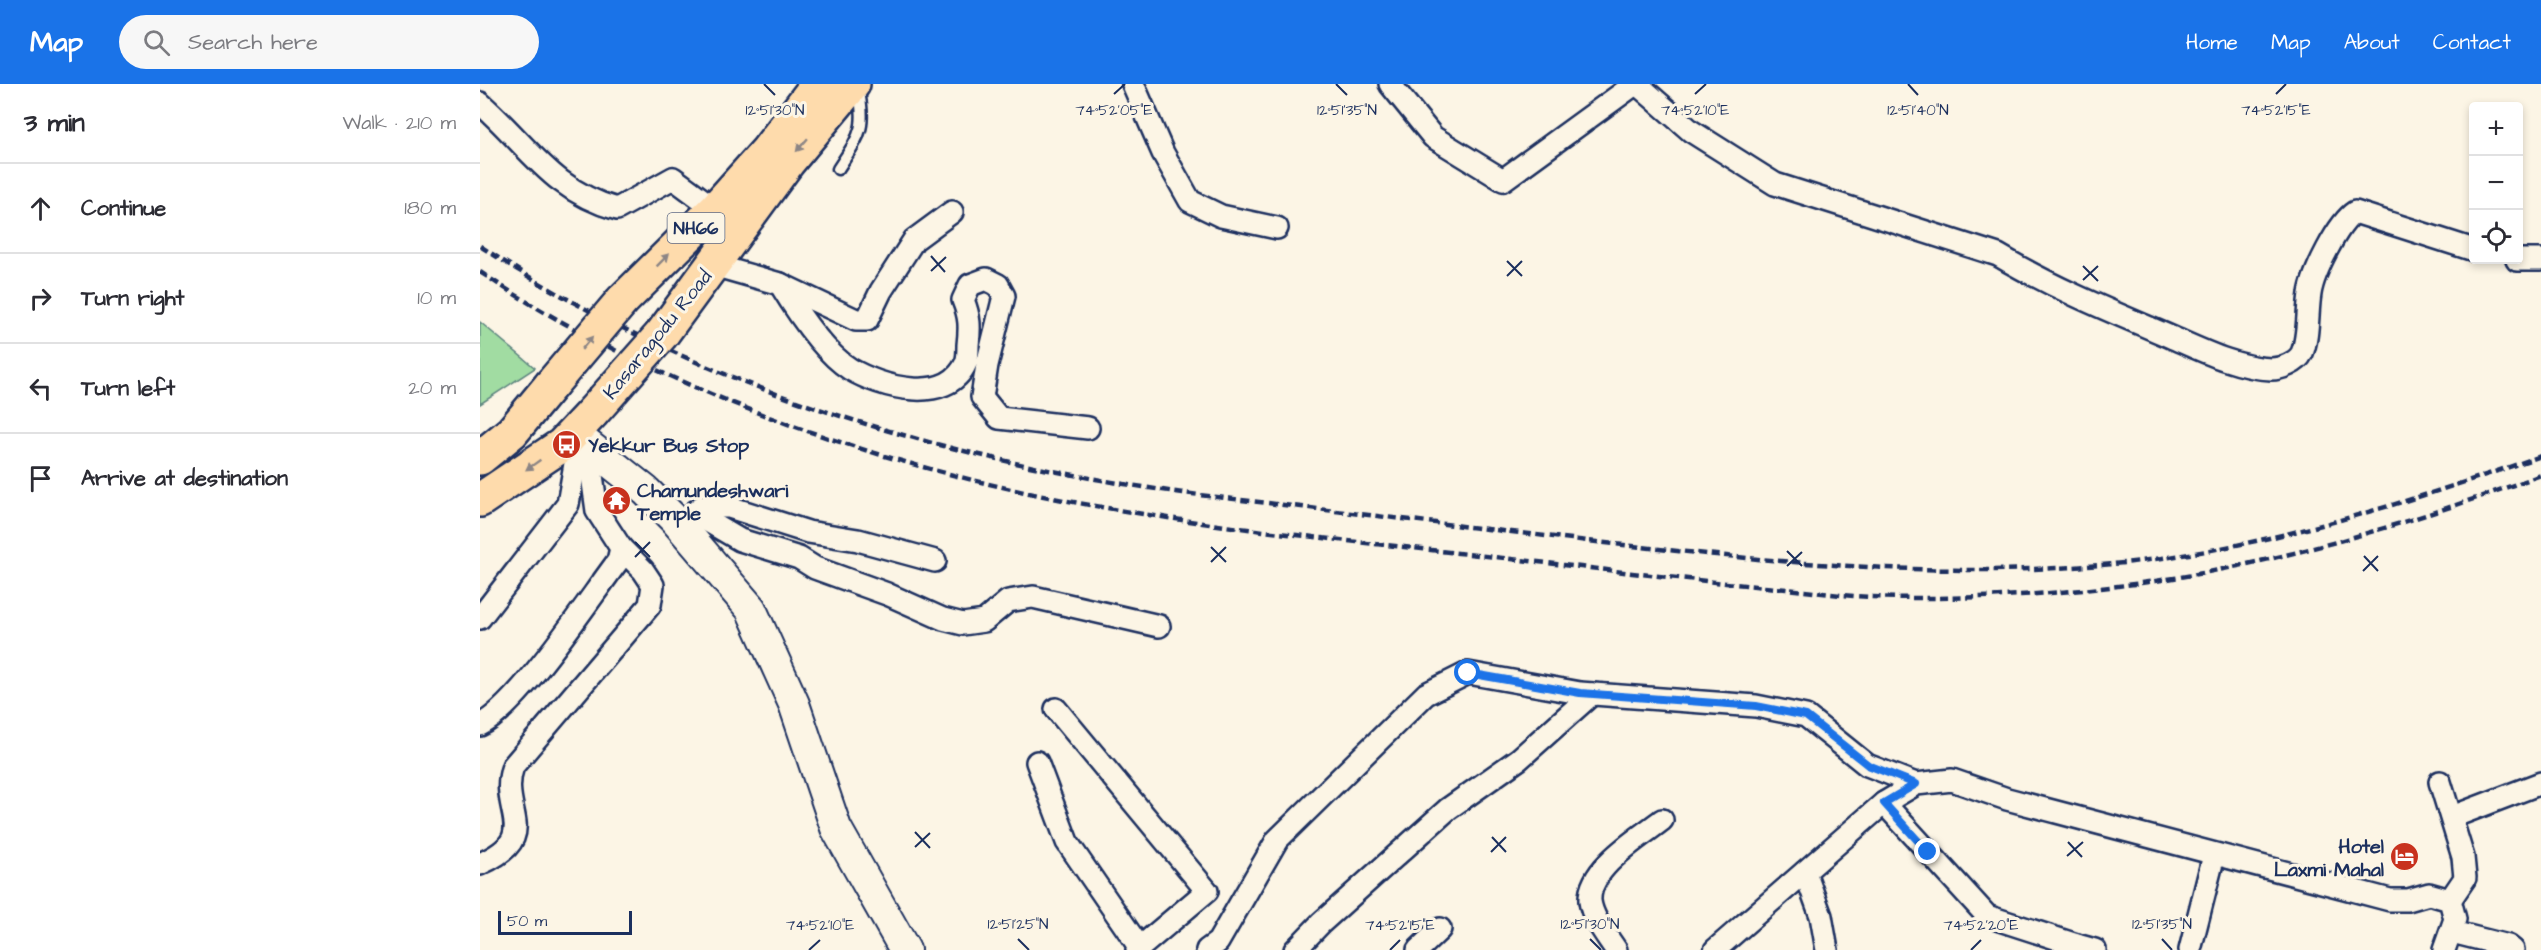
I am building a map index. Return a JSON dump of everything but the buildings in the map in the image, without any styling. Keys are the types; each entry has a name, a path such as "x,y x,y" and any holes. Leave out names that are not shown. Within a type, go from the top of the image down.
{"highway":[{"name":"NH66","path":"494,441 551,385 622,302 715,209 767,151 818,84"},
{"name":"Kasaragodu Road","path":"582,423 662,334 788,162 856,84"},
{"name":"NH66","path":"480,500 562,445 582,423"}],"street":[{"path":"1133,84 1163,153 1190,201 1221,216 1277,228"},
{"path":"1390,84 1433,137 1503,180 1636,84 1690,131 1775,184 1998,255 2030,274 2192,346 2248,366 2273,369 2290,365 2301,354 2316,274 2344,218 2355,212 2469,248"},
{"path":"480,103 555,179 592,201 617,208 673,178 715,209"},
{"path":"713,265 780,284 856,320 867,320 881,291 914,240 952,212"},
{"path":"2523,260 2541,260"},
{"path":"780,284 798,314 847,367 868,379 914,390 937,387 956,375 966,363 971,322 963,300 970,285 986,279 998,285 1004,296 985,376 982,398 988,407 999,418 1088,428"},
{"path":"480,618 568,504 582,423"},
{"path":"480,864 510,845 516,832 516,818 509,797 507,781 513,766 650,605 652,585 643,570 621,549 596,505 582,423"},
{"path":"582,423 646,491 685,517 740,540 799,558 815,568 887,594 943,619 963,624 984,621 1008,601 1033,597 1159,626"},
{"path":"568,504 577,502 596,505"},
{"path":"685,517 701,507 729,507 808,532 858,540 935,561"},
{"path":"685,517 751,609 794,704 836,828 905,950"},
{"path":"480,725 495,718 533,673 618,561 621,549"},
{"path":"1207,950 1218,942 1277,840 1426,694 1468,673 1592,694 1756,706 1806,716 1868,765 1916,784"},
{"path":"1295,950 1321,923 1448,809 1519,759 1592,694"},
{"path":"1037,762 1067,842 1139,949 1207,891 1056,709"},
{"path":"1715,950 1884,803 1916,784 1952,780 2007,799 2390,900 2408,900 2428,894 2450,900 2455,910 2448,941 2508,946 2513,950"},
{"path":"2440,782 2463,857 2465,878 2450,900"},
{"path":"2452,817 2541,783"},
{"path":"1884,803 1987,916 2083,948"},
{"path":"1616,950 1590,902 1592,887 1602,868 1662,820"},
{"path":"2190,950 2214,855"},
{"path":"1805,872 1821,916 1827,950"},
{"path":"1418,950 1440,928"}],"lane":[{"path":"838,169 859,137 863,120 856,84"}],"green space":[{"path":"480,322 535,368 480,404"}],"railway":[{"path":"480,246 561,295 644,338 730,376 818,408 907,436 998,459 1090,478 1183,493 1719,555 1916,569 1981,570 2113,564 2222,548 2330,523 2541,456"},
{"path":"480,272 550,315 624,354 701,390 781,422 944,473 1107,508 1262,531 1836,595 1903,598 2026,595 2118,586 2226,569 2385,528 2541,475"}],"place":[{"name":"Yekkur Bus Stop","path":"567,445"},
{"name":"Chamundeshwari Temple","path":"616,501"},
{"name":"Hotel Laxmi Mahal","path":"2405,857"}],"route":[{"path":"1468,673 1580,693 1756,706 1806,716 1868,765 1916,784 1884,803 1928,852"}]}
